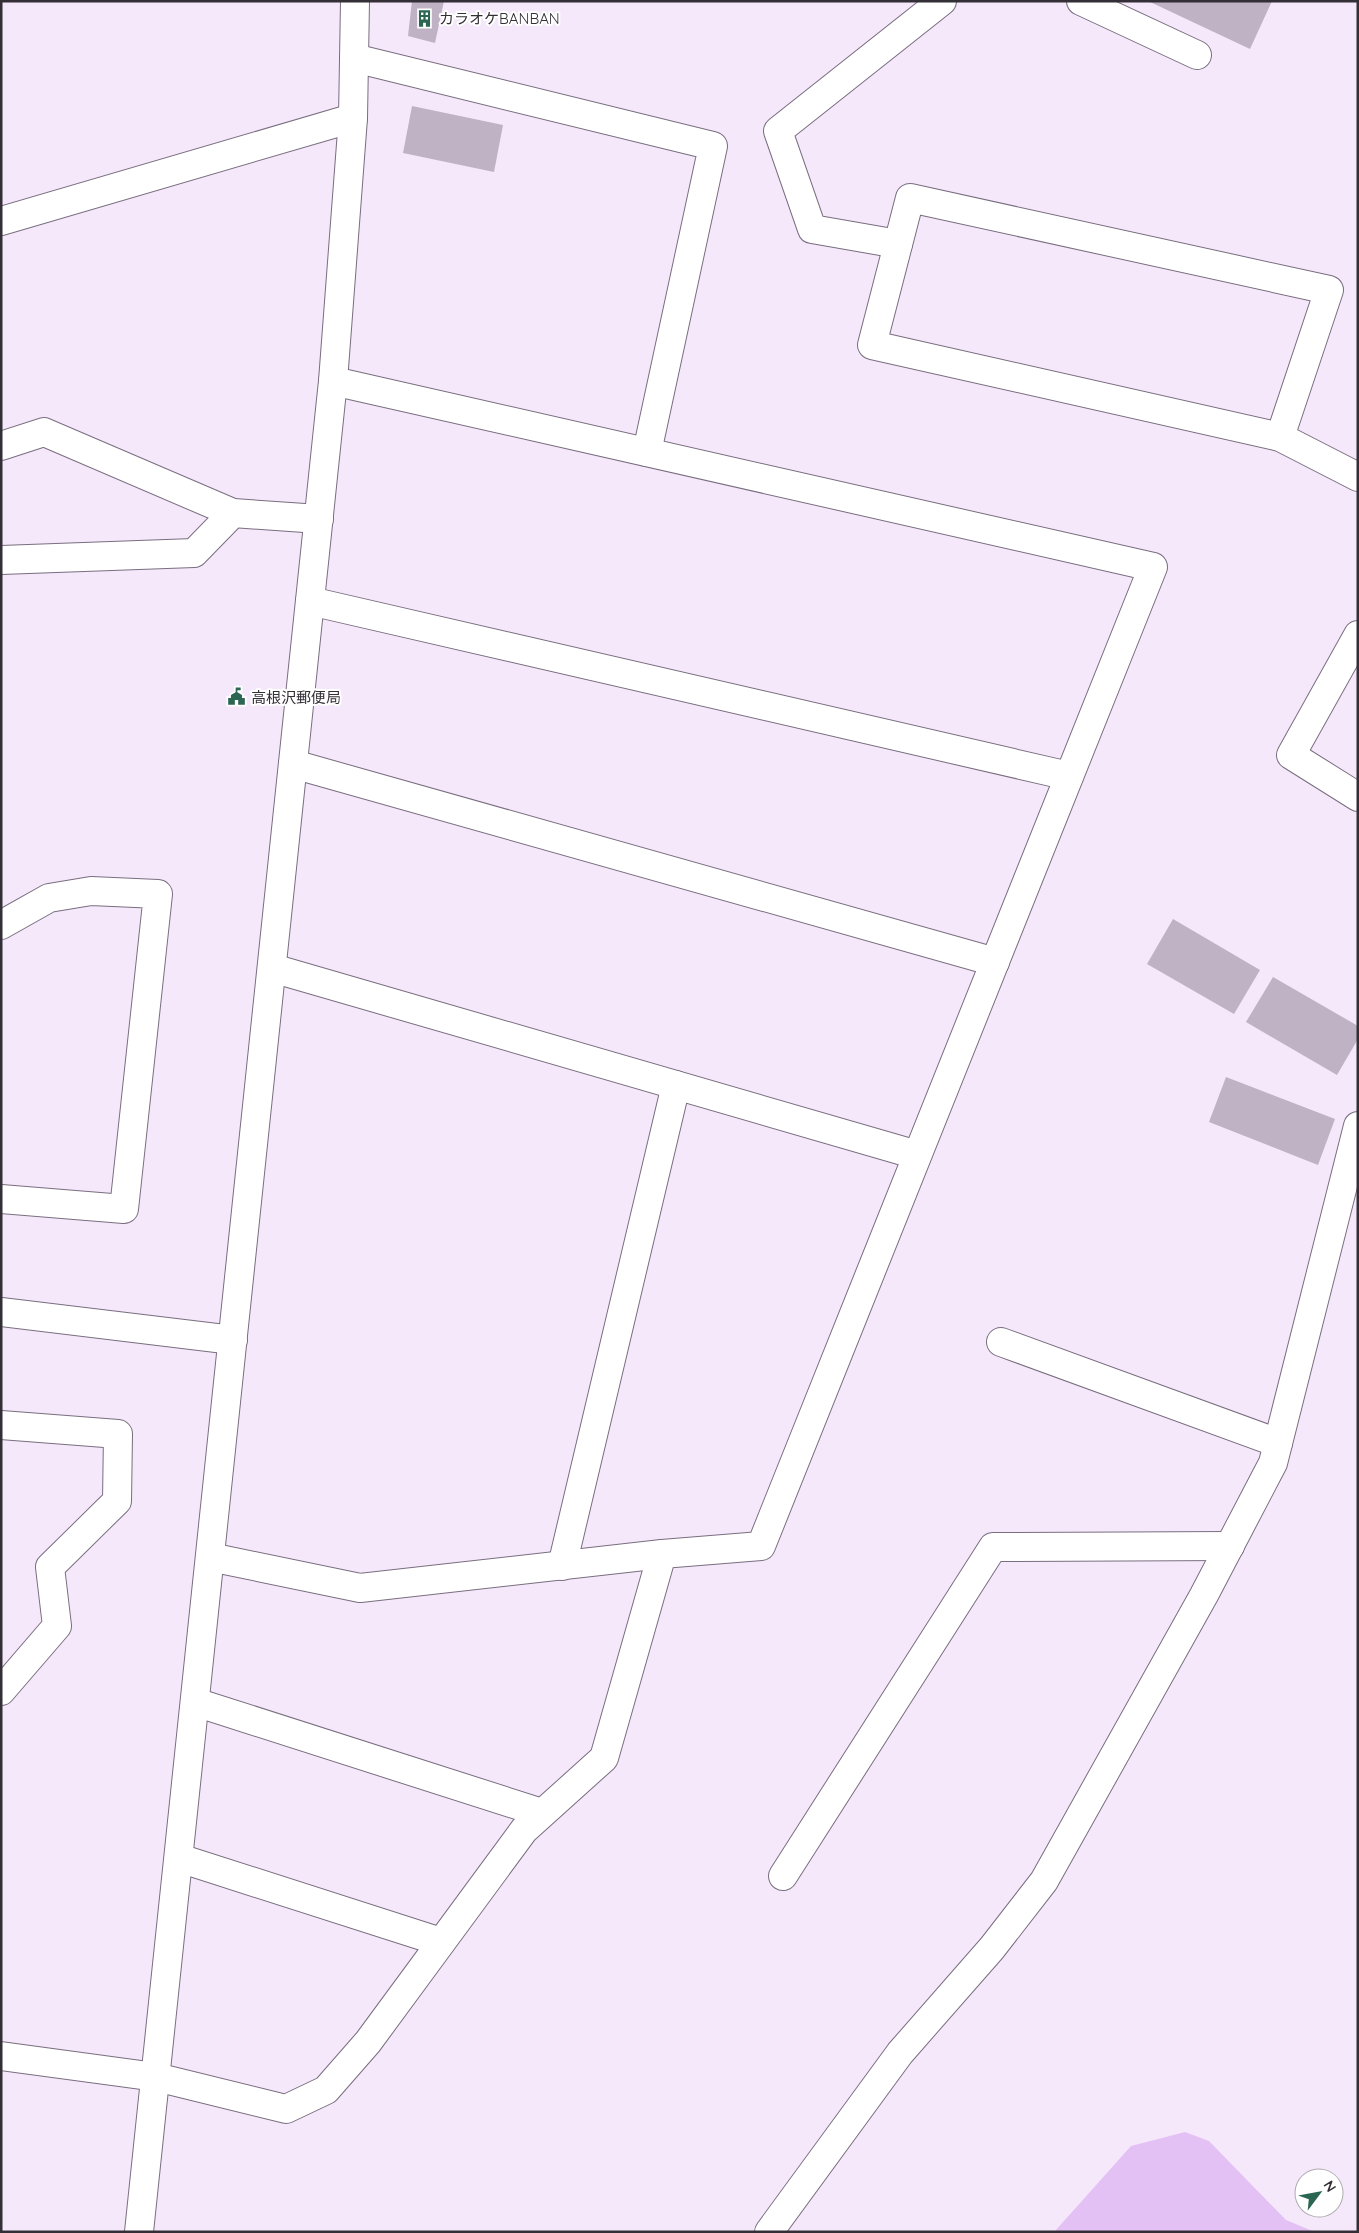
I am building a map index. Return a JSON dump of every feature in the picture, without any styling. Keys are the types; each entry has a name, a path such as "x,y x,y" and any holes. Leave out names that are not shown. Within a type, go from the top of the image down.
{"street":[{"path":"139,2232 333,381 353,118 355,1"},
{"path":"898,244 812,229 778,131 942,1"},
{"path":"1081,1 1197,56"},
{"path":"354,58 713,146 647,452"},
{"path":"1,221 353,118"},
{"path":"1280,437 1330,290 910,198 872,345 1280,437 1358,477"},
{"path":"210,1557 360,1588 662,1554 761,1546 1153,566 333,381"},
{"path":"1,446 44,432 234,513 319,519"},
{"path":"1,560 194,553 234,513"},
{"path":"310,601 1069,776"},
{"path":"1358,635 1292,755 1358,797"},
{"path":"293,764 995,962"},
{"path":"1,926 49,898 91,891 158,894 124,1208 1,1199"},
{"path":"272,968 918,1155"},
{"path":"562,1566 676,1085"},
{"path":"769,2232 900,2054 992,1948 1044,1881 1230,1546 1273,1463 1358,1126"},
{"path":"1,1312 233,1340"},
{"path":"1001,1342 1278,1443"},
{"path":"1,1425 118,1434 117,1501 50,1567 57,1626 1,1691"},
{"path":"782,1876 993,1547 1230,1546"},
{"path":"1,2056 156,2077 286,2109 326,2090 368,2042 524,1830 604,1758 662,1554"},
{"path":"195,1702 542,1814"},
{"path":"179,1858 441,1942"}],"shaded area":[{"path":"1185,2132 1209,2141 1286,2220 1315,2232 1055,2231 1131,2146"}],"building":[{"name":"カラオケBANBAN","path":"412,1 444,1 435,43 408,36"},
{"path":"1148,1 1272,1 1250,49"},
{"path":"412,106 503,125 494,172 403,153"},
{"path":"1173,919 1260,970 1234,1014 1147,964"},
{"path":"1273,977 1358,1026 1358,1039 1337,1075 1246,1022"},
{"path":"1226,1077 1335,1119 1318,1165 1209,1122"}],"place":[{"name":"カラオケBANBAN","path":"425,18"},
{"name":"高根沢郵便局","path":"237,697"}]}
